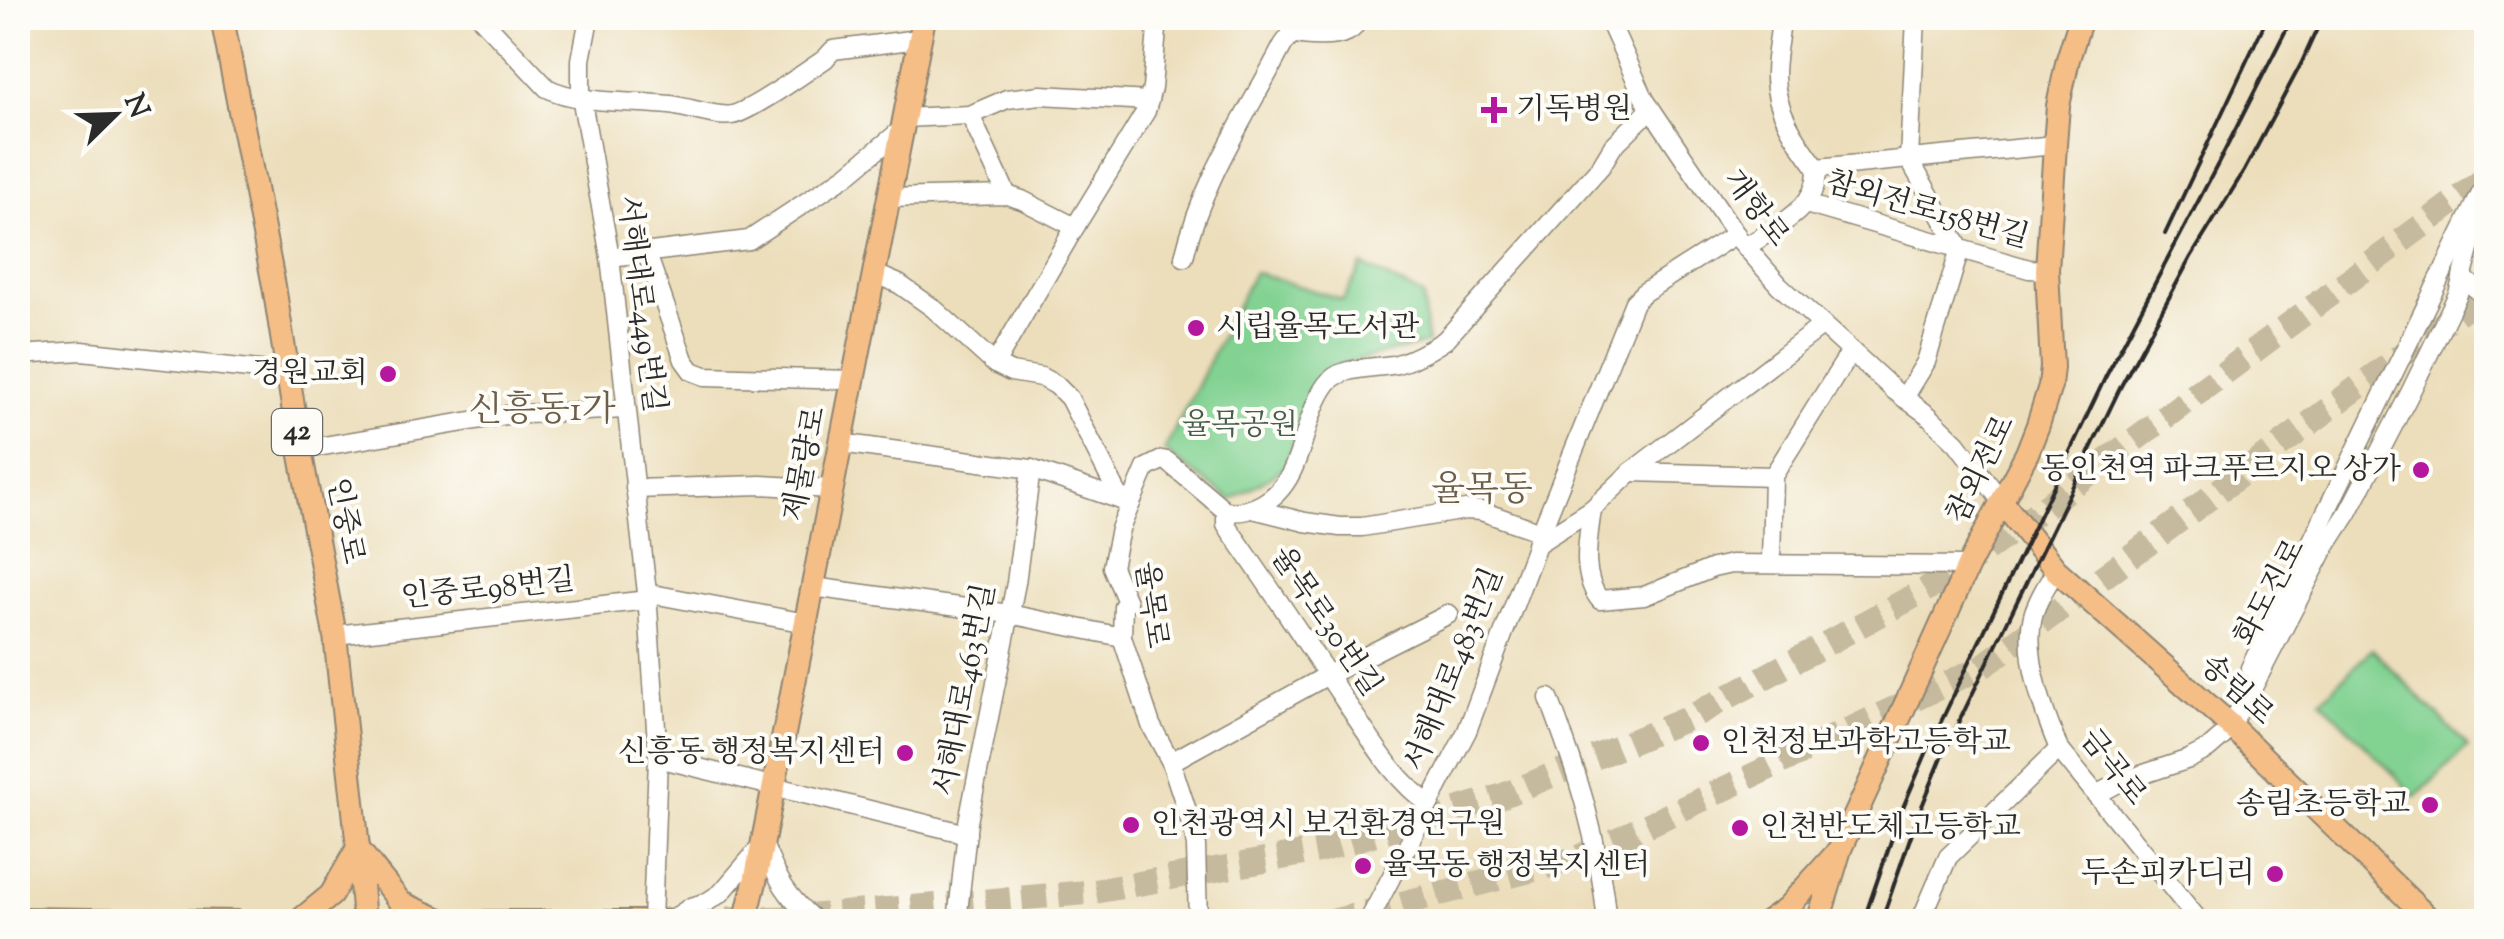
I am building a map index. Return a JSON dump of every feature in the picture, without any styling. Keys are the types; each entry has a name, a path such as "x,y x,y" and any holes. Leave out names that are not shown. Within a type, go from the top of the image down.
{"main road":[{"name":"인중로","path":"222,18 335,635 364,922"},
{"name":"참외전로","path":"1818,922 1840,848 1968,566 2033,439 2050,386 2046,270 2058,106 2081,18"},
{"name":"제물량로","path":"745,922 921,28"},
{"name":"송림로","path":"2002,502 2056,570 2230,725 2432,922"},
{"path":"298,922 331,895 358,848 401,903 445,922"},
{"path":"1766,922 1806,890 1840,848"},
{"path":"18,919 237,922"},
{"path":"486,922 666,921"}],"street":[{"path":"481,18 547,88 556,92 673,105 730,116 810,69 832,50 921,28"},
{"name":"서해대로449번길","path":"588,18 580,96 610,257 647,597 666,921"},
{"path":"995,364 1146,112 1158,18"},
{"path":"1184,256 1192,223 1221,158 1283,45 1292,33 1309,36 1347,32 1357,18"},
{"name":"개항로","path":"1608,18 1645,100 1741,241 1779,285 1957,443 2002,502"},
{"path":"1782,18 1774,74 1778,99 1792,132 1818,168 1816,188 1806,204"},
{"path":"1904,398 1926,362 1960,248 1909,159 1916,18"},
{"path":"610,257 749,240 847,175 902,124 970,115 1007,100 1041,95 1149,101"},
{"path":"1226,511 1253,509 1272,499 1288,482 1314,406 1328,381 1337,374 1399,364 1445,340 1651,109"},
{"path":"970,115 1014,197"},
{"path":"1818,168 2055,145"},
{"name":"화도진로","path":"2230,725 2240,687 2486,183"},
{"path":"888,198 1014,197 1074,227"},
{"name":"참외전로158번길","path":"1537,540 1634,302 1643,293 1806,204 2029,269 2046,270"},
{"name":"화도진로","path":"2230,725 2409,396 2458,294 2471,246 2486,214"},
{"path":"646,251 684,360 692,371 705,376 852,380"},
{"path":"873,273 899,284 934,308 995,364 1056,385 1069,398 1127,498"},
{"path":"2462,278 2486,297"},
{"name":"서해대로483번길","path":"1368,922 1472,719 1537,540 1592,509 1631,472 1823,325"},
{"path":"18,354 82,351 287,373"},
{"path":"1770,563 1772,476 1851,351"},
{"path":"300,450 506,416 625,409"},
{"path":"840,443 1031,469 1127,498"},
{"name":"율목로","path":"1198,922 1193,829 1171,762 1151,725 1122,637 1123,606 1127,602 1112,567 1127,498 1146,468 1162,460 1226,511"},
{"name":"서해대로463번길","path":"958,922 967,834 1010,614 1031,469"},
{"path":"1631,472 1772,476"},
{"path":"635,488 761,485 831,489"},
{"path":"1253,509 1340,527 1480,511 1537,540"},
{"path":"1592,509 1587,570 1591,588 1600,600 1644,596 1731,564 1968,566"},
{"name":"율목로30번길","path":"1226,511 1226,524 1231,532 1397,775 1429,804"},
{"name":"금곡로","path":"2056,570 2033,615 2031,642 2041,696 2059,748 2200,922"},
{"path":"812,587 1010,614 1122,637"},
{"name":"인중로98번길","path":"335,635 647,597 806,623"},
{"path":"1171,762 1328,675 1449,614"},
{"path":"1549,698 1593,830 1607,922"},
{"path":"2096,795 2120,782 2189,759 2224,736 2230,725"},
{"path":"1920,922 1948,857 2059,748"},
{"path":"658,758 967,834"},
{"path":"666,921 721,893 763,844 781,886 816,922"}],"green space":[{"name":"율목공원","path":"1362,265 1423,296 1427,343 1342,364 1320,376 1285,468 1231,500 1164,451 1254,272 1343,300"},
{"path":"2372,649 2468,746 2416,797 2321,700"}],"tunnel":[{"path":"653,920 790,918 1092,892 1317,851 1502,796 1691,717 1953,575 2486,178"},
{"path":"1330,922 1578,858 1982,667 2486,292"}],"railway":[{"path":"18,27 27,18"},
{"path":"2165,234 2267,18"},
{"path":"1863,922 1901,812 1928,749 2105,378 2292,18"},
{"path":"1881,922 1942,757 2121,386 2191,257 2244,171 2322,18"}],"place":[{"name":"기독병원","path":"1494,110"},
{"name":"시립율목도서관","path":"1196,328"},
{"name":"경원교회","path":"388,374"},
{"name":"동인천역 파크푸르지오 상가","path":"2421,470"},
{"name":"인천정보과학고등학교","path":"1701,743"},
{"name":"신흥동 행정복지센터","path":"905,753"},
{"name":"송림초등학교","path":"2430,805"},
{"name":"인천광역시 보건환경연구원","path":"1131,825"},
{"name":"인천반도체고등학교","path":"1740,828"},
{"name":"율목동 행정복지센터","path":"1363,866"},
{"name":"두손피카디리","path":"2275,874"}],"district":[{"name":"신흥동1가","path":"542,411"},
{"name":"율목동","path":"1482,491"}]}
